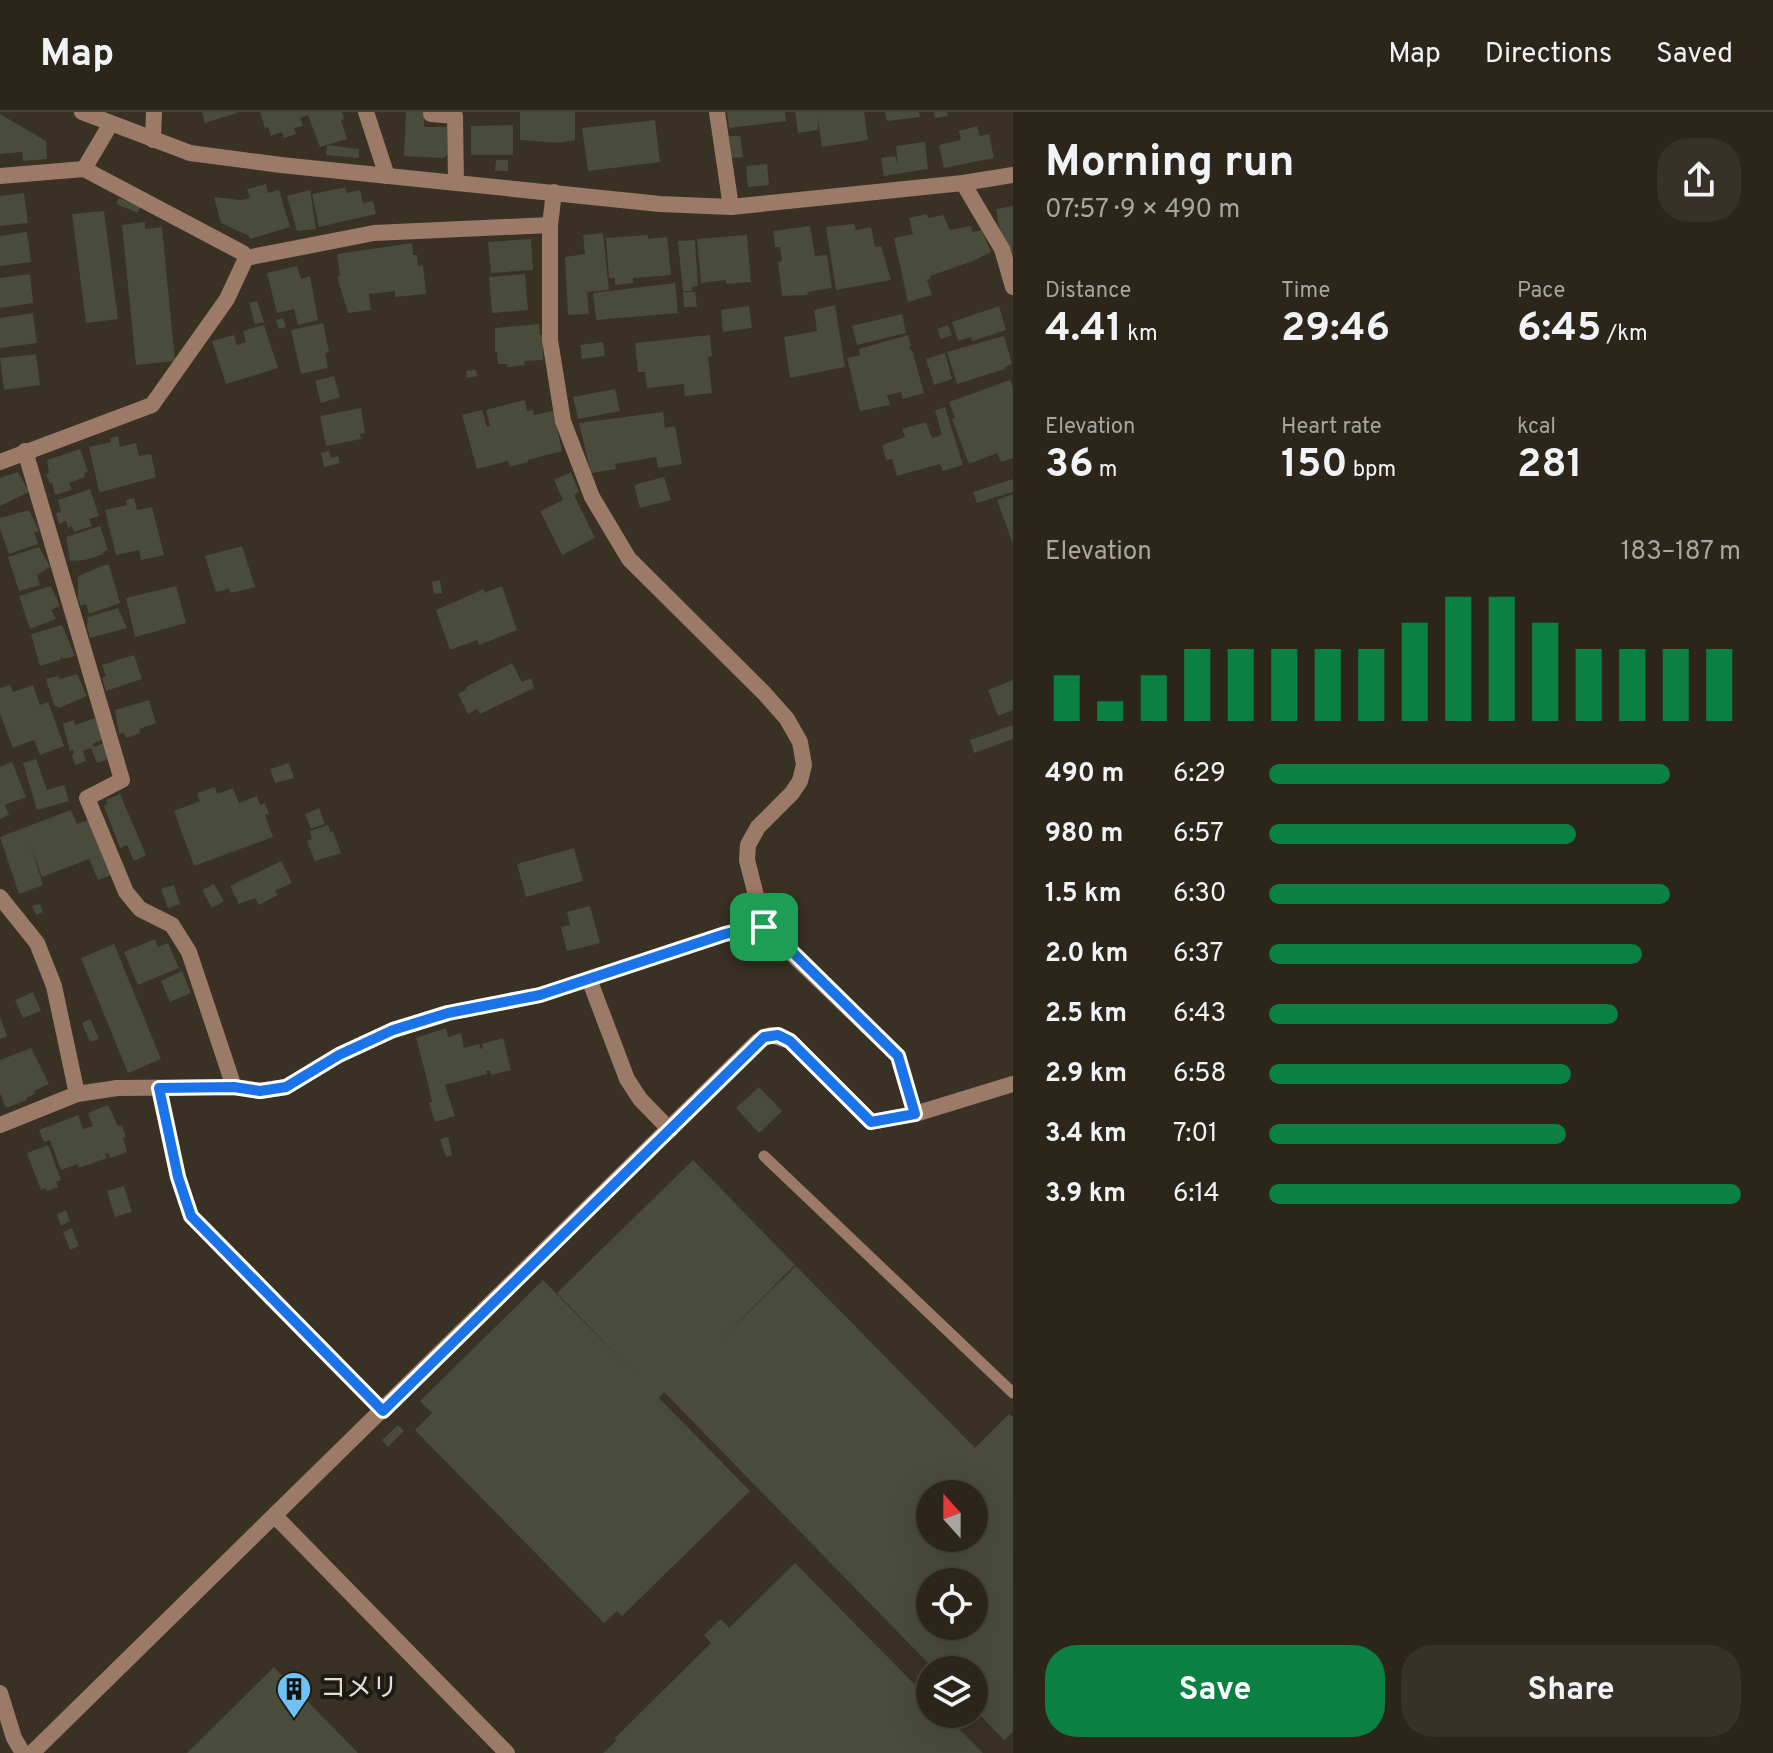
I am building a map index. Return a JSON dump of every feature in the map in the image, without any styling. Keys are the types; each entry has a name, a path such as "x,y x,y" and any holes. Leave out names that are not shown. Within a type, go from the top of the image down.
{"street":[{"path":"82,112 190,153 660,204 731,207 1013,175"},
{"path":"153,140 154,112"},
{"path":"366,112 387,176"},
{"path":"717,112 731,207"},
{"path":"431,114 455,116 456,183"},
{"path":"84,169 110,125"},
{"path":"0,176 84,169 176,216 243,253 246,258"},
{"path":"963,183 1002,249 1013,287"},
{"path":"554,192 550,225 550,340 563,421 592,497 629,559 764,693 787,719 800,742 804,765 800,781 758,827 748,845 747,860 764,927 898,1056 915,1114"},
{"path":"246,258 374,233 550,225"},
{"path":"0,462 152,405 227,299 246,258"},
{"path":"25,451 122,780 87,798 126,892 140,909 172,925 189,952 234,1087"},
{"path":"0,897 37,943 54,986 77,1094"},
{"path":"0,1125 77,1094 117,1088 234,1087 260,1091 286,1087 339,1055 393,1030 448,1013 540,995 725,934 764,927"},
{"path":"589,979 627,1079 640,1099 670,1130"},
{"path":"32,1753 758,1041 771,1035 790,1041 871,1122 915,1114 1013,1084"},
{"path":"159,1088 178,1177 191,1216 383,1411"},
{"path":"275,1516 507,1753"},
{"path":"0,1693 14,1738 23,1753"}],"lane":[{"path":"764,1156 1013,1393"}],"building":[{"path":"202,112 237,112 237,113 205,123"},
{"path":"260,112 342,112 344,119 341,120 347,139 320,147 308,115 300,118 303,126 294,128 296,134 284,138 282,132 271,136"},
{"path":"406,112 424,112 424,127 447,127 447,155 444,158 404,156"},
{"path":"520,112 575,112 575,140 558,143 520,140"},
{"path":"727,112 785,112 786,121 729,128"},
{"path":"795,112 864,112 868,140 822,147 818,119 818,130 798,133"},
{"path":"885,112 919,112 920,117 887,121"},
{"path":"934,112 947,112 948,116 935,118"},
{"path":"0,114 46,141 47,159 23,161 22,152 0,154"},
{"path":"655,120 660,162 588,171 582,128"},
{"path":"513,125 513,155 471,155 471,126"},
{"path":"977,126 980,136 989,134 994,158 944,168 939,145 961,140 959,131"},
{"path":"729,136 740,136 743,157 732,158"},
{"path":"925,142 928,169 884,176 881,158 895,156 898,166 896,146"},
{"path":"327,145 359,149 359,158 326,155"},
{"path":"496,160 508,160 508,171 495,171"},
{"path":"767,164 769,185 748,187 746,166"},
{"path":"266,184 268,193 279,190 290,227 250,239 221,223 214,197 250,198 247,189"},
{"path":"345,188 347,193 360,190 363,203 373,201 376,214 319,227 312,194"},
{"path":"310,190 316,229 297,231 287,196"},
{"path":"24,193 28,223 0,226 0,196"},
{"path":"119,198 140,207 138,213 116,204"},
{"path":"1013,206 1013,261 999,227 996,209"},
{"path":"104,211 118,319 86,323 72,214"},
{"path":"927,214 928,218 943,215 950,230 971,226 972,232 982,230 991,252 930,276 931,279 927,280 932,295 908,302 894,238 913,234 909,218"},
{"path":"145,222 145,229 162,227 175,361 136,365 122,225"},
{"path":"854,224 856,230 871,227 875,247 881,246 891,280 836,290 826,227"},
{"path":"810,226 815,256 827,255 832,288 807,292 808,295 782,296 778,262 782,261 780,247 775,247 773,231"},
{"path":"27,232 31,262 0,266 0,236"},
{"path":"603,233 609,290 587,292 589,314 568,315 565,257 585,254 583,235"},
{"path":"648,235 648,239 667,237 671,275 633,278 633,283 615,285 615,278 609,278 606,238"},
{"path":"747,235 751,282 726,284 726,280 701,283 697,239"},
{"path":"531,239 533,270 491,273 488,242"},
{"path":"695,240 698,286 692,287 692,291 683,291 678,241"},
{"path":"412,243 418,266 423,265 426,294 395,297 395,291 369,294 371,310 348,313 337,277 340,276 337,254"},
{"path":"297,266 301,279 310,276 318,320 298,325 294,309 277,313 267,273"},
{"path":"30,274 33,303 0,308 0,278"},
{"path":"525,274 528,310 492,313 489,277"},
{"path":"675,283 678,313 596,320 593,293"},
{"path":"683,292 695,292 697,307 684,307"},
{"path":"257,301 264,322 255,324 249,303"},
{"path":"835,305 845,367 790,378 784,337 817,331 814,310"},
{"path":"749,306 752,328 723,332 721,310"},
{"path":"999,306 1006,330 972,341 971,337 958,341 952,322"},
{"path":"33,313 37,343 0,348 0,318"},
{"path":"902,314 906,333 857,345 852,326"},
{"path":"283,318 286,327 279,329 276,320"},
{"path":"323,323 329,352 325,353 328,368 301,374 291,330"},
{"path":"539,324 540,335 543,335 543,360 524,361 525,365 507,367 507,364 498,364 495,328"},
{"path":"264,325 278,368 226,384 212,341 234,335 237,345 246,342 243,331"},
{"path":"948,325 952,335 941,339 937,329"},
{"path":"710,335 712,356 708,357 712,393 685,396 684,384 647,388 645,372 638,372 635,343"},
{"path":"908,335 924,393 903,399 901,392 887,395 890,405 860,411 847,358 860,355 859,349"},
{"path":"1004,336 1012,364 957,384 947,352"},
{"path":"603,342 605,356 582,359 580,345"},
{"path":"945,353 952,379 934,385 926,359"},
{"path":"36,354 40,385 4,390 0,358"},
{"path":"476,370 477,376 467,378 466,371"},
{"path":"334,376 340,397 321,403 315,381"},
{"path":"1010,380 1013,387 1013,458 1001,462 997,453 969,464 949,402"},
{"path":"615,389 620,411 578,419 573,397"},
{"path":"525,400 527,411 533,410 534,415 553,411 562,451 510,467 508,461 477,469 462,415 482,410 487,427 490,426 486,410"},
{"path":"945,407 963,465 943,471 940,464 897,476 892,459 886,460 882,445 905,437 902,429 926,422 932,438 942,435 935,410"},
{"path":"361,408 365,433 360,434 361,439 326,446 320,416"},
{"path":"663,412 665,428 675,426 682,464 658,468 656,457 615,464 616,469 591,473 579,423"},
{"path":"118,436 120,447 136,443 139,456 151,454 156,477 101,492 89,447 111,442 110,438"},
{"path":"80,449 88,472 84,473 85,477 69,483 72,490 55,495 46,474 49,473 47,460"},
{"path":"329,451 331,458 338,456 340,463 324,467 321,453"},
{"path":"18,472 29,492 0,506 0,478"},
{"path":"571,472 579,492 574,495 595,538 562,555 540,511 563,500 554,480"},
{"path":"664,477 671,500 640,508 634,485"},
{"path":"1013,479 1013,492 977,503 973,492"},
{"path":"90,489 99,516 89,519 92,526 74,532 72,526 68,528 66,521 59,524 56,513 61,512 58,500"},
{"path":"1013,494 1013,544 997,500"},
{"path":"134,498 137,510 152,507 164,555 141,560 139,550 116,555 105,510 127,505 126,500"},
{"path":"29,510 39,531 34,532 38,544 9,554 0,529 0,518"},
{"path":"100,526 108,550 85,560 70,561 66,537"},
{"path":"242,546 255,587 231,593 229,589 216,592 205,556"},
{"path":"39,547 50,567 37,575 40,585 19,591 8,557"},
{"path":"109,565 120,603 89,614 86,604 81,606 78,599 78,576"},
{"path":"440,580 442,593 434,594 432,582"},
{"path":"51,586 60,606 51,610 56,619 30,629 19,596"},
{"path":"176,586 186,623 135,637 126,598"},
{"path":"502,586 517,630 479,645 477,640 450,650 436,610 484,589 484,593"},
{"path":"118,608 127,628 90,638 88,617"},
{"path":"62,625 75,656 63,659 62,656 60,660 40,666 31,634"},
{"path":"134,655 142,679 106,691 102,665"},
{"path":"512,663 522,682 531,678 534,688 480,714 477,709 468,714 458,694"},
{"path":"77,674 87,696 59,708 54,705 46,679"},
{"path":"1013,680 1013,710 998,716 988,690"},
{"path":"10,685 13,692 33,685 40,705 48,702 64,746 40,755 34,740 13,748 0,714 0,688"},
{"path":"149,700 156,723 126,738 124,733 119,734 115,710"},
{"path":"95,718 104,739 93,744 94,747 105,743 111,758 97,763 91,748 83,751 86,761 75,765 73,749 70,751 63,724 74,720 75,725"},
{"path":"1013,725 1013,739 974,753 970,740"},
{"path":"36,759 47,790 64,785 69,801 37,810 23,763"},
{"path":"12,762 26,797 5,805 9,815 0,819 0,767"},
{"path":"289,763 294,778 275,783 270,769"},
{"path":"215,787 217,794 233,788 239,803 257,796 260,805 265,803 269,814 265,815 273,837 194,866 174,811 200,801 197,793"},
{"path":"120,794 146,855 134,861 127,845 120,848 104,806 108,804 106,800"},
{"path":"319,808 325,824 311,829 305,814"},
{"path":"71,810 77,824 94,818 115,874 98,880 89,859 42,877 31,846 43,885 19,894 0,837"},
{"path":"328,825 341,853 315,861 307,841 312,839 310,831"},
{"path":"574,848 583,881 526,897 517,864"},
{"path":"281,861 292,883 275,891 278,895 259,905 255,898 239,904 230,886"},
{"path":"214,884 224,901 212,908 202,890"},
{"path":"174,885 180,904 168,908 161,889"},
{"path":"40,904 43,912 36,915 32,906"},
{"path":"590,906 600,943 567,951 561,927 570,925 567,912"},
{"path":"155,939 158,947 168,943 179,968 138,985 124,952"},
{"path":"114,944 161,1059 128,1073 81,958"},
{"path":"182,971 191,993 170,1002 161,981"},
{"path":"33,992 41,1011 23,1018 15,1000"},
{"path":"0,1017 7,1036 0,1039"},
{"path":"90,1019 99,1039 90,1042 82,1023"},
{"path":"446,1028 448,1037 461,1033 464,1048 479,1044 481,1049 482,1044 503,1038 511,1070 491,1075 490,1070 486,1071 487,1074 445,1085 455,1116 435,1122 416,1038"},
{"path":"31,1048 49,1084 34,1091 35,1094 27,1100 6,1108 0,1093 0,1060"},
{"path":"759,1087 782,1111 759,1133 736,1108"},
{"path":"108,1105 118,1126 122,1125 127,1152 110,1158 108,1153 105,1154 107,1158 79,1168 77,1164 61,1170 50,1140 44,1142 39,1130 78,1115 83,1129 93,1126 88,1113"},
{"path":"448,1137 452,1155 446,1157 440,1139"},
{"path":"48,1145 61,1180 56,1182 58,1187 47,1191 45,1188 41,1190 27,1153"},
{"path":"693,1160 795,1265 722,1338 796,1266 975,1448 1009,1414 1013,1417 1013,1732 1004,1740 988,1723 988,1656 921,1656 664,1392 659,1398 750,1491 622,1616 617,1611 604,1623 415,1430 432,1413 420,1401 543,1280 633,1372 557,1293"},
{"path":"124,1186 132,1212 115,1217 107,1191"},
{"path":"66,1210 70,1221 61,1226 57,1214"},
{"path":"72,1228 79,1246 70,1250 63,1232"},
{"path":"398,1425 404,1431 388,1447 382,1440"},
{"path":"795,1563 916,1686 916,1728 958,1728 983,1753 603,1753 711,1643 704,1635 721,1619 729,1628"},
{"path":"274,1667 358,1753 187,1753"}],"place":[{"name":"コメリ","path":"294,1720"}],"route":[{"path":"764,927 898,1056 915,1114 871,1122 790,1041 778,1035 764,1037 383,1411 191,1216 178,1177 159,1088 234,1087 260,1091 286,1087 339,1055 393,1030 448,1013 540,995 725,934 764,927"}]}
